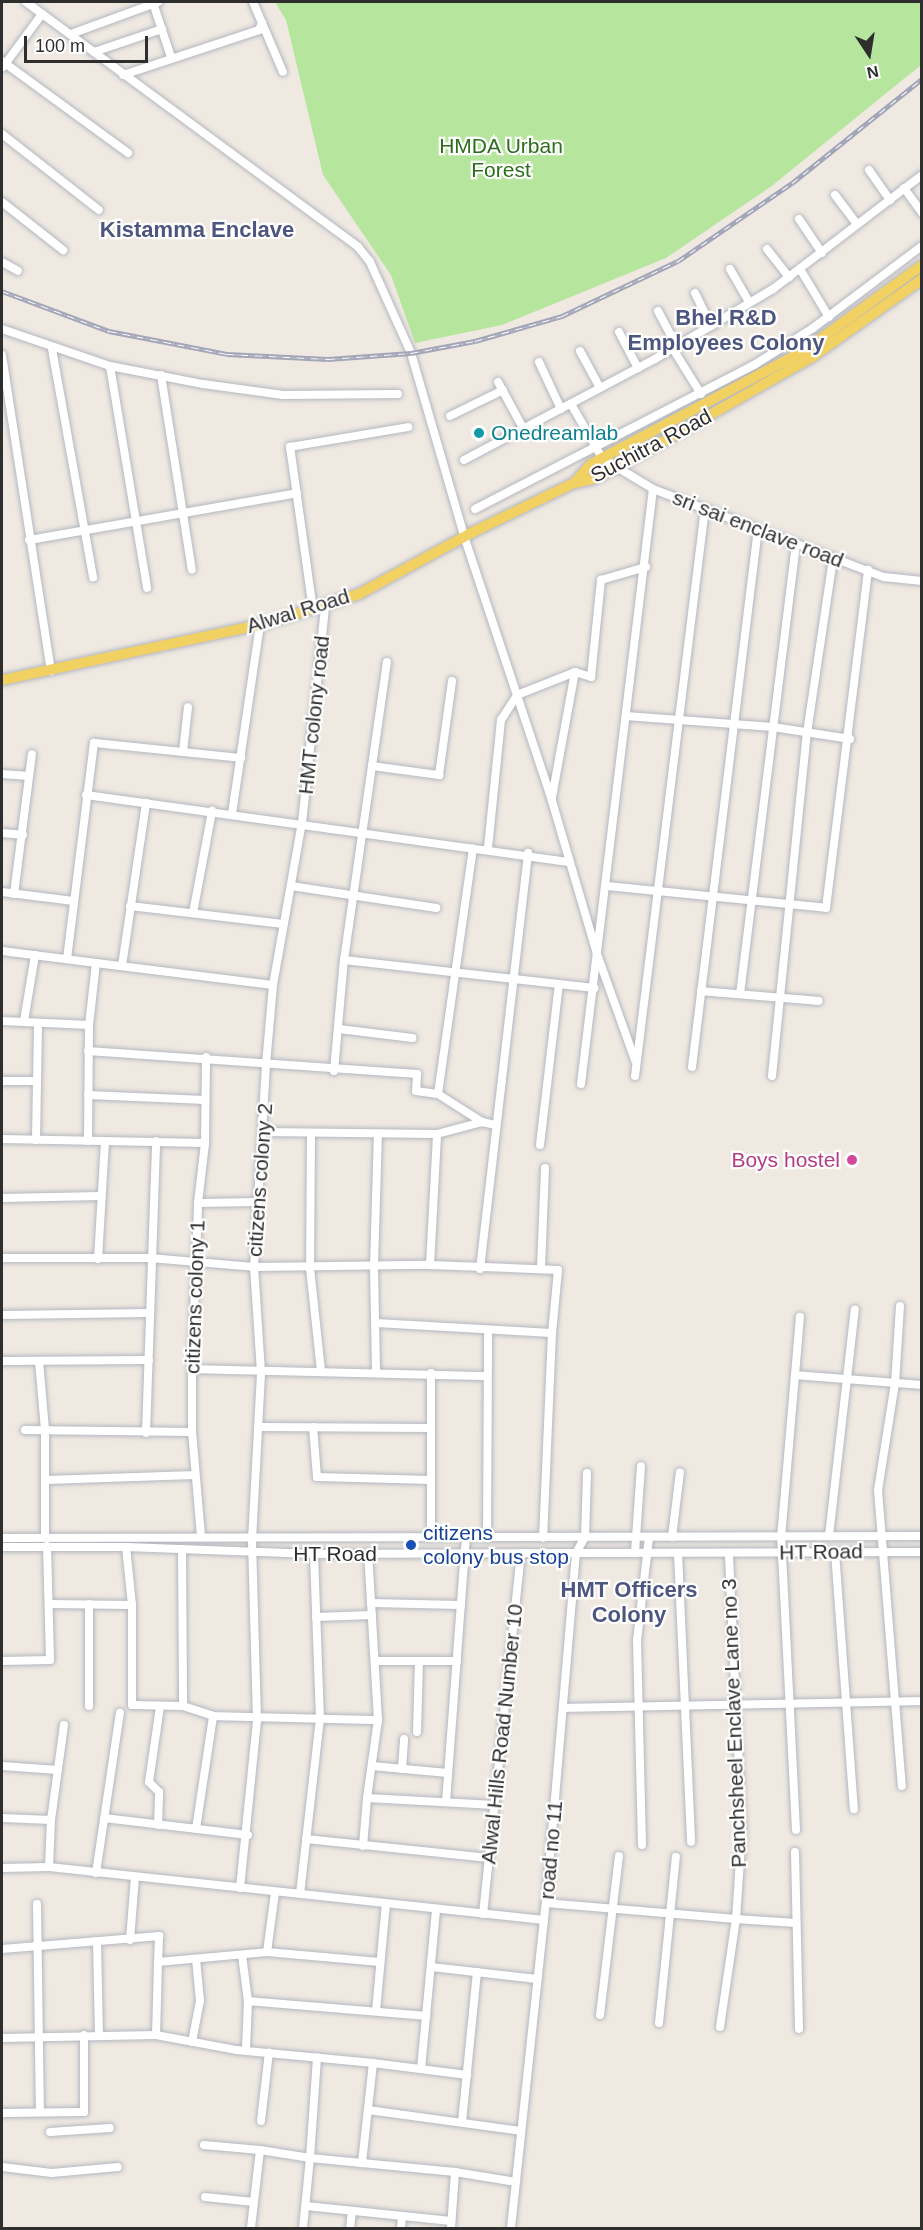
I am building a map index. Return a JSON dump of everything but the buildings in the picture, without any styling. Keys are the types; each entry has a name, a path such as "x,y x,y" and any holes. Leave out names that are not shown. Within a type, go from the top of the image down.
{"main road":[{"name":"Suchitra Road","path":"574,483 598,454 802,352 921,265"},
{"name":"Suchitra Road","path":"574,483 593,480 616,468 812,357 921,279"},
{"name":"Alwal Road","path":"2,680 260,625 325,606 359,594 464,536 574,483"}],"street":[{"path":"26,2 358,248 370,262 411,353 464,536 552,801 568,862 597,954 635,1060"},
{"path":"127,2 135,5"},
{"path":"71,34 135,5 156,2 171,57"},
{"path":"253,2 283,72"},
{"path":"42,14 3,65 128,153"},
{"path":"123,75 171,57 252,34 262,23"},
{"path":"94,52 162,29"},
{"path":"2,134 99,210"},
{"path":"869,170 890,200"},
{"path":"464,460 638,368 750,303 822,253 921,175"},
{"path":"904,188 921,213"},
{"path":"835,195 857,224"},
{"path":"2,202 63,250"},
{"path":"799,219 822,253"},
{"path":"475,509 598,454 701,394 830,317 921,246"},
{"path":"767,249 789,277"},
{"path":"2,262 18,271"},
{"path":"730,269 750,303"},
{"path":"800,269 830,317"},
{"path":"695,294 711,326"},
{"path":"658,311 701,394"},
{"path":"2,329 52,349 110,366 161,375 283,394 398,394"},
{"path":"619,332 638,368"},
{"path":"52,349 93,577"},
{"path":"580,351 600,388"},
{"path":"2,355 51,671"},
{"path":"539,362 561,409"},
{"path":"110,366 134,522 147,588"},
{"path":"161,375 192,570"},
{"path":"450,416 500,386 523,428"},
{"path":"571,404 598,454"},
{"path":"313,610 290,447 408,428"},
{"name":"sri sai enclave road","path":"598,454 616,468 653,489 884,577 921,581"},
{"path":"581,1084 646,567 653,489"},
{"path":"29,540 297,493"},
{"path":"635,1076 635,1060 659,892 705,508"},
{"path":"692,1067 758,529"},
{"path":"740,994 796,544"},
{"path":"772,1076 778,996 807,733 833,558"},
{"path":"488,848 501,720 517,695 575,672 591,677 601,580 646,567"},
{"path":"607,886 826,908 850,739 868,570"},
{"name":"HMT colony road","path":"302,823 325,606"},
{"path":"232,814 260,625"},
{"path":"334,1071 344,960 365,831 387,662"},
{"path":"552,801 575,672"},
{"path":"372,766 439,775 452,681"},
{"path":"183,752 188,706"},
{"path":"626,716 734,726 774,727 850,739"},
{"path":"67,959 94,743 240,758"},
{"path":"14,894 32,754"},
{"path":"2,774 29,776"},
{"path":"86,795 365,831 473,848 528,853 568,862"},
{"path":"122,966 146,803"},
{"path":"193,913 212,811"},
{"name":"citizens colony 2","path":"240,1888 248,1835 257,1720 252,1540 261,1372 254,1267 257,1202 264,1132 266,1064 273,985 302,823"},
{"path":"2,832 23,835"},
{"path":"438,1094 473,848"},
{"path":"480,1269 528,853"},
{"path":"291,886 436,908"},
{"path":"2,892 73,901"},
{"path":"130,906 283,924"},
{"path":"2,951 273,985"},
{"path":"24,1021 35,956"},
{"path":"344,960 594,988"},
{"path":"88,1141 89,1025 96,963"},
{"path":"540,1145 559,984"},
{"path":"701,992 778,996 819,1001"},
{"path":"2,1021 89,1025"},
{"path":"36,1140 35,1081 38,1023"},
{"path":"339,1029 412,1038"},
{"path":"88,1051 206,1057 334,1071 417,1074 416,1091 438,1094 482,1122 495,1125"},
{"name":"citizens colony 1","path":"201,1536 192,1432 192,1369 198,1203 205,1143 206,1057"},
{"path":"2,1081 35,1081"},
{"path":"88,1095 205,1100"},
{"path":"264,1132 437,1134 482,1122"},
{"path":"311,1133 310,1268 321,1371"},
{"path":"376,1371 374,1266 378,1134"},
{"path":"430,1265 437,1134"},
{"path":"2,1139 205,1143"},
{"path":"99,1259 105,1141"},
{"path":"146,1433 150,1258 156,1141"},
{"path":"541,1268 545,1168"},
{"path":"2,1198 101,1196"},
{"path":"198,1203 257,1202"},
{"path":"2,1258 150,1258 196,1264 254,1267 430,1265 480,1269 558,1270 560,1279 552,1334 543,1539"},
{"path":"900,1306 895,1383 878,1490 879,1537 892,1702 902,1786"},
{"path":"829,1536 855,1309"},
{"path":"2,1315 149,1313"},
{"path":"796,1830 781,1538 800,1317"},
{"path":"376,1323 552,1334"},
{"path":"487,1538 489,1331"},
{"path":"2,1361 149,1360"},
{"path":"2,1661 50,1660 45,1429 39,1361"},
{"path":"192,1369 261,1372 376,1371 487,1376"},
{"path":"430,1538 431,1373"},
{"path":"795,1375 921,1385"},
{"path":"259,1427 430,1428"},
{"path":"313,1427 317,1477 431,1480"},
{"path":"25,1430 192,1432"},
{"path":"635,1552 638,1536 641,1466"},
{"path":"672,1537 680,1472"},
{"name":"road no 11","path":"511,2229 546,1903 576,1553 585,1537 587,1473"},
{"path":"46,1480 195,1475"},
{"name":"HT Road","path":"2,1547 46,1542 201,1536 252,1540 921,1536"},
{"path":"642,1845 637,1641 649,1537"},
{"name":"HT Road","path":"2,1538 252,1554 921,1551"},
{"path":"446,1802 466,1538"},
{"path":"126,1546 132,1605 132,1705 183,1706 213,1716 257,1720 378,1720"},
{"path":"182,1549 183,1706"},
{"path":"835,1552 854,1809"},
{"path":"363,1846 378,1720 368,1553"},
{"name":"Alwal Hills Road Number 10","path":"483,1914 521,1553"},
{"path":"678,1553 691,1842"},
{"name":"Panchsheel Enclave Lane no 3","path":"720,2027 736,1919 742,1832 738,1705 729,1553"},
{"path":"300,1894 320,1719 314,1554"},
{"path":"371,1603 461,1605"},
{"path":"49,1604 132,1605"},
{"path":"89,1604 89,1706"},
{"path":"316,1617 372,1616"},
{"path":"375,1661 457,1661"},
{"path":"417,1732 419,1661"},
{"path":"564,1708 921,1701"},
{"path":"158,1824 159,1792 149,1782 160,1707"},
{"path":"96,1873 120,1713"},
{"path":"196,1829 213,1716"},
{"path":"49,1868 51,1820 64,1725"},
{"path":"402,1768 404,1739"},
{"path":"2,1766 58,1770"},
{"path":"372,1766 448,1773"},
{"path":"367,1798 495,1805"},
{"path":"2,1818 51,1820"},
{"path":"104,1818 248,1835"},
{"path":"306,1839 489,1858"},
{"path":"795,1852 799,2029"},
{"path":"600,2015 619,1856"},
{"path":"659,2023 676,1857"},
{"path":"2,1868 49,1868 544,1920"},
{"path":"130,1940 135,1877"},
{"path":"267,1952 275,1893"},
{"path":"546,1903 796,1923"},
{"path":"37,1904 39,2112"},
{"path":"376,2012 386,1904"},
{"path":"421,2069 436,1909"},
{"path":"2,1949 159,1936 156,2035"},
{"path":"98,1941 99,2035"},
{"path":"158,1962 267,1952 380,1962"},
{"path":"242,1954 248,2001 246,2048"},
{"path":"192,2042 200,2001 196,1959"},
{"path":"430,1967 537,1979"},
{"path":"462,2122 477,1972"},
{"path":"248,2001 426,2016"},
{"path":"84,2035 85,2130"},
{"path":"2,2038 156,2035 268,2052 467,2075"},
{"path":"261,2121 268,2052"},
{"path":"303,2229 317,2057"},
{"path":"362,2163 373,2063"},
{"path":"368,2110 521,2131"},
{"path":"2,2113 84,2112"},
{"path":"50,2132 110,2128"},
{"path":"204,2145 455,2172 516,2182"},
{"path":"251,2229 260,2150"},
{"path":"2,2167 52,2173 118,2167"},
{"path":"306,2206 402,2216 451,2225 455,2172"},
{"path":"205,2197 254,2202"},
{"path":"350,2229 352,2211"},
{"path":"401,2229 402,2216"}],"green space":[{"name":"HMDA Urban Forest","path":"275,2 921,2 921,65 773,185 666,258 502,325 415,343 391,275 323,175 286,20"}],"railway":[{"path":"2,291 109,331 227,354 328,359 411,353 475,341 562,316 678,261 792,183 922,79"}],"place":[{"name":"Onedreamlab","path":"479,433"},
{"name":"Boys hostel","path":"852,1160"},
{"name":"citizens colony bus stop","path":"411,1545"}],"district":[{"name":"Kistamma Enclave","path":"197,230"},
{"name":"Bhel R&D Employees Colony","path":"726,330"},
{"name":"HMT Officers Colony","path":"629,1602"}]}
